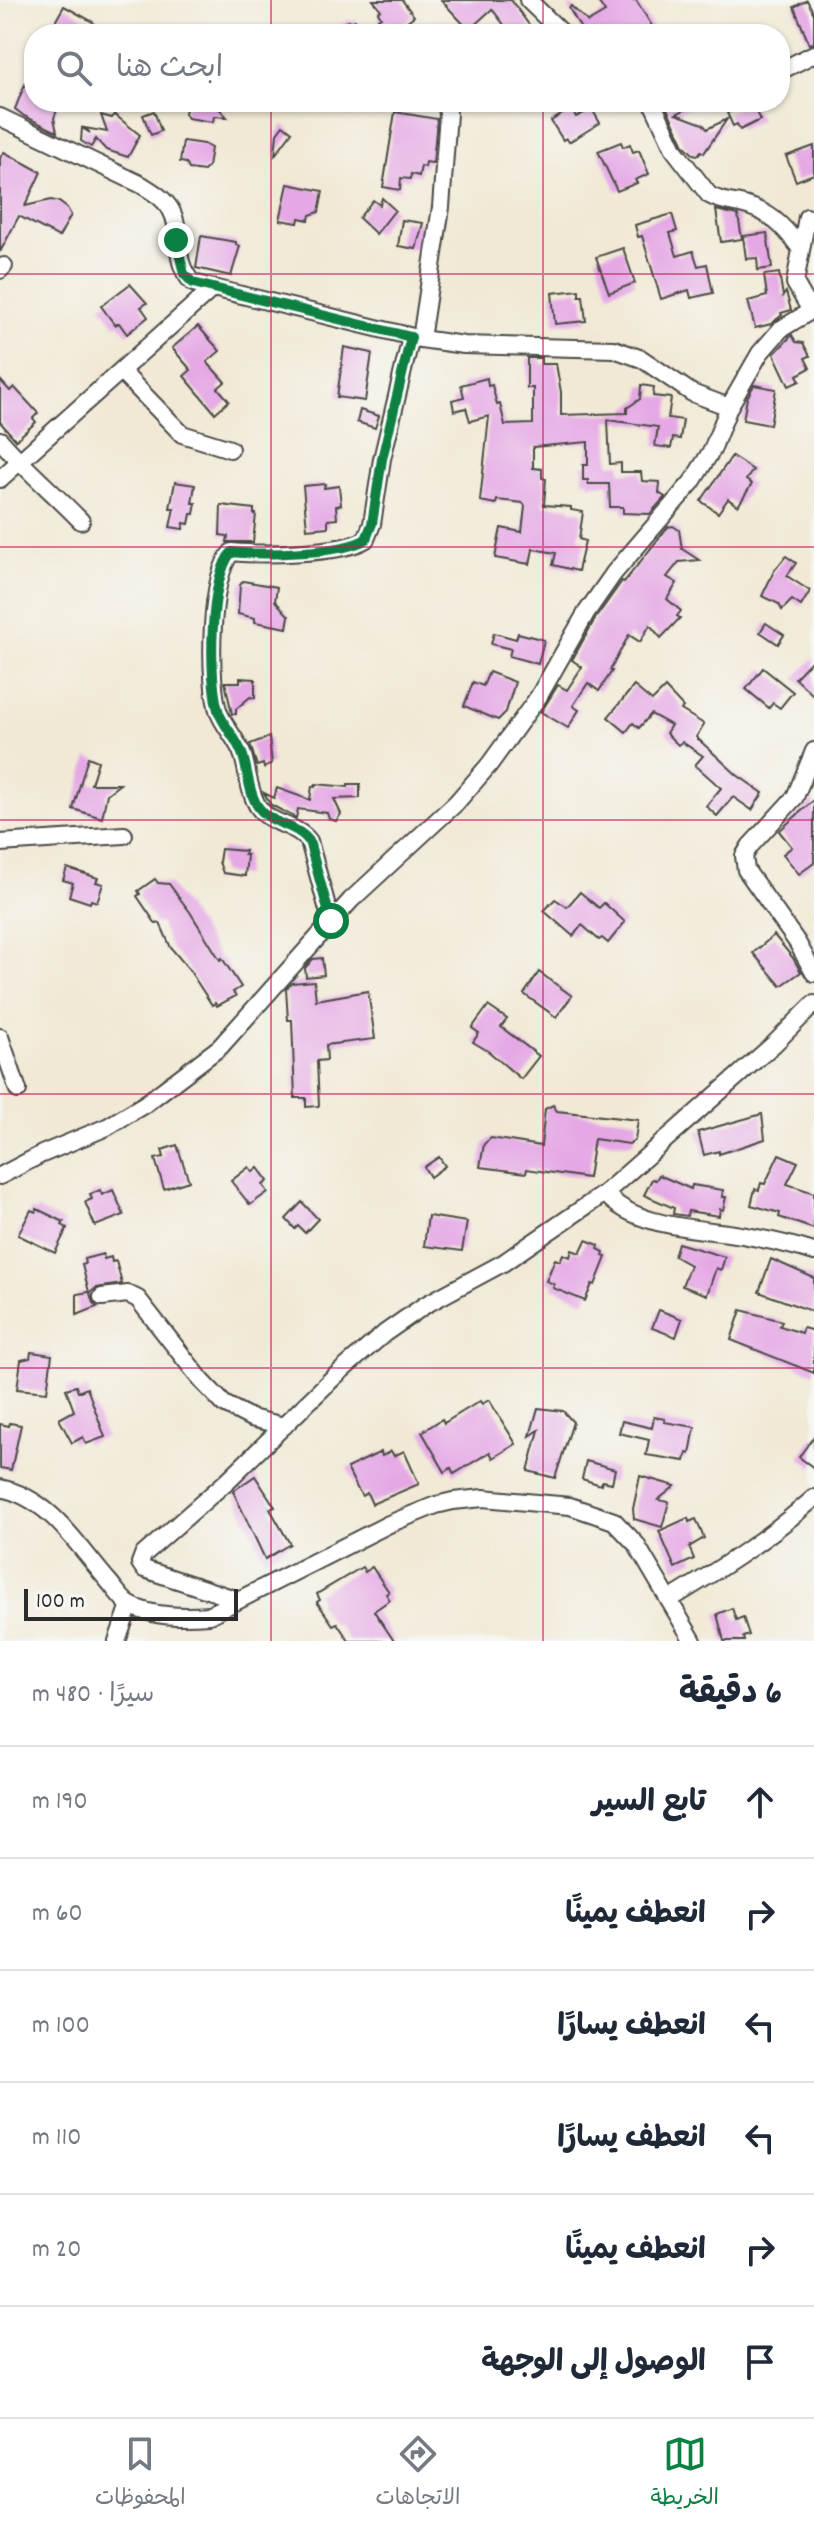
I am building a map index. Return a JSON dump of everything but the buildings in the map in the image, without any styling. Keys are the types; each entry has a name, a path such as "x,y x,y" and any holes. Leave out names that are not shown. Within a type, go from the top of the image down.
{"street":[{"path":"528,0 553,24"},
{"path":"790,66 814,54"},
{"path":"331,921 309,841 304,833 269,818 257,805 240,748 220,715 213,675 216,601 224,566 232,552 260,554 331,548 349,546 366,539 372,524 382,459 416,338 441,207 448,112"},
{"path":"657,112 675,151 709,195 774,218 800,248"},
{"path":"0,117 160,196 175,220 184,274 193,283 416,338 464,345 614,349 642,359 692,393 729,407"},
{"path":"0,1176 42,1154 107,1127 145,1104 220,1047 331,921 456,803 489,765 539,696 586,613 639,542 692,482 712,450 729,407 771,340 781,329 812,310 795,283 807,217"},
{"path":"0,479 213,288"},
{"path":"121,371 182,434 230,449"},
{"path":"0,440 81,521"},
{"path":"814,751 795,797 744,856 746,870 797,942 814,973"},
{"path":"0,843 124,835"},
{"path":"238,1600 144,1569 140,1563 143,1555 227,1481 334,1377 405,1317 503,1263 605,1193 774,1044 814,1004"},
{"path":"0,1037 18,1090"},
{"path":"605,1193 612,1202 638,1215 687,1228 745,1235 814,1252"},
{"path":"102,1297 128,1294 138,1299 202,1381 224,1404 251,1418 284,1426"},
{"path":"0,1488 37,1503 55,1518 130,1605 167,1615 190,1617 209,1615 416,1513 453,1501 483,1498 570,1506 614,1521 636,1544 693,1641"},
{"path":"669,1600 733,1561 814,1498"},
{"path":"117,1641 130,1605"}],"route":[{"path":"176,240 184,274 193,283 411,337 382,459 372,524 366,539 349,546 331,548 260,554 232,552 224,566 216,601 212,649 216,702 220,715 240,748 260,810 269,818 304,833 309,841 331,921"}]}
